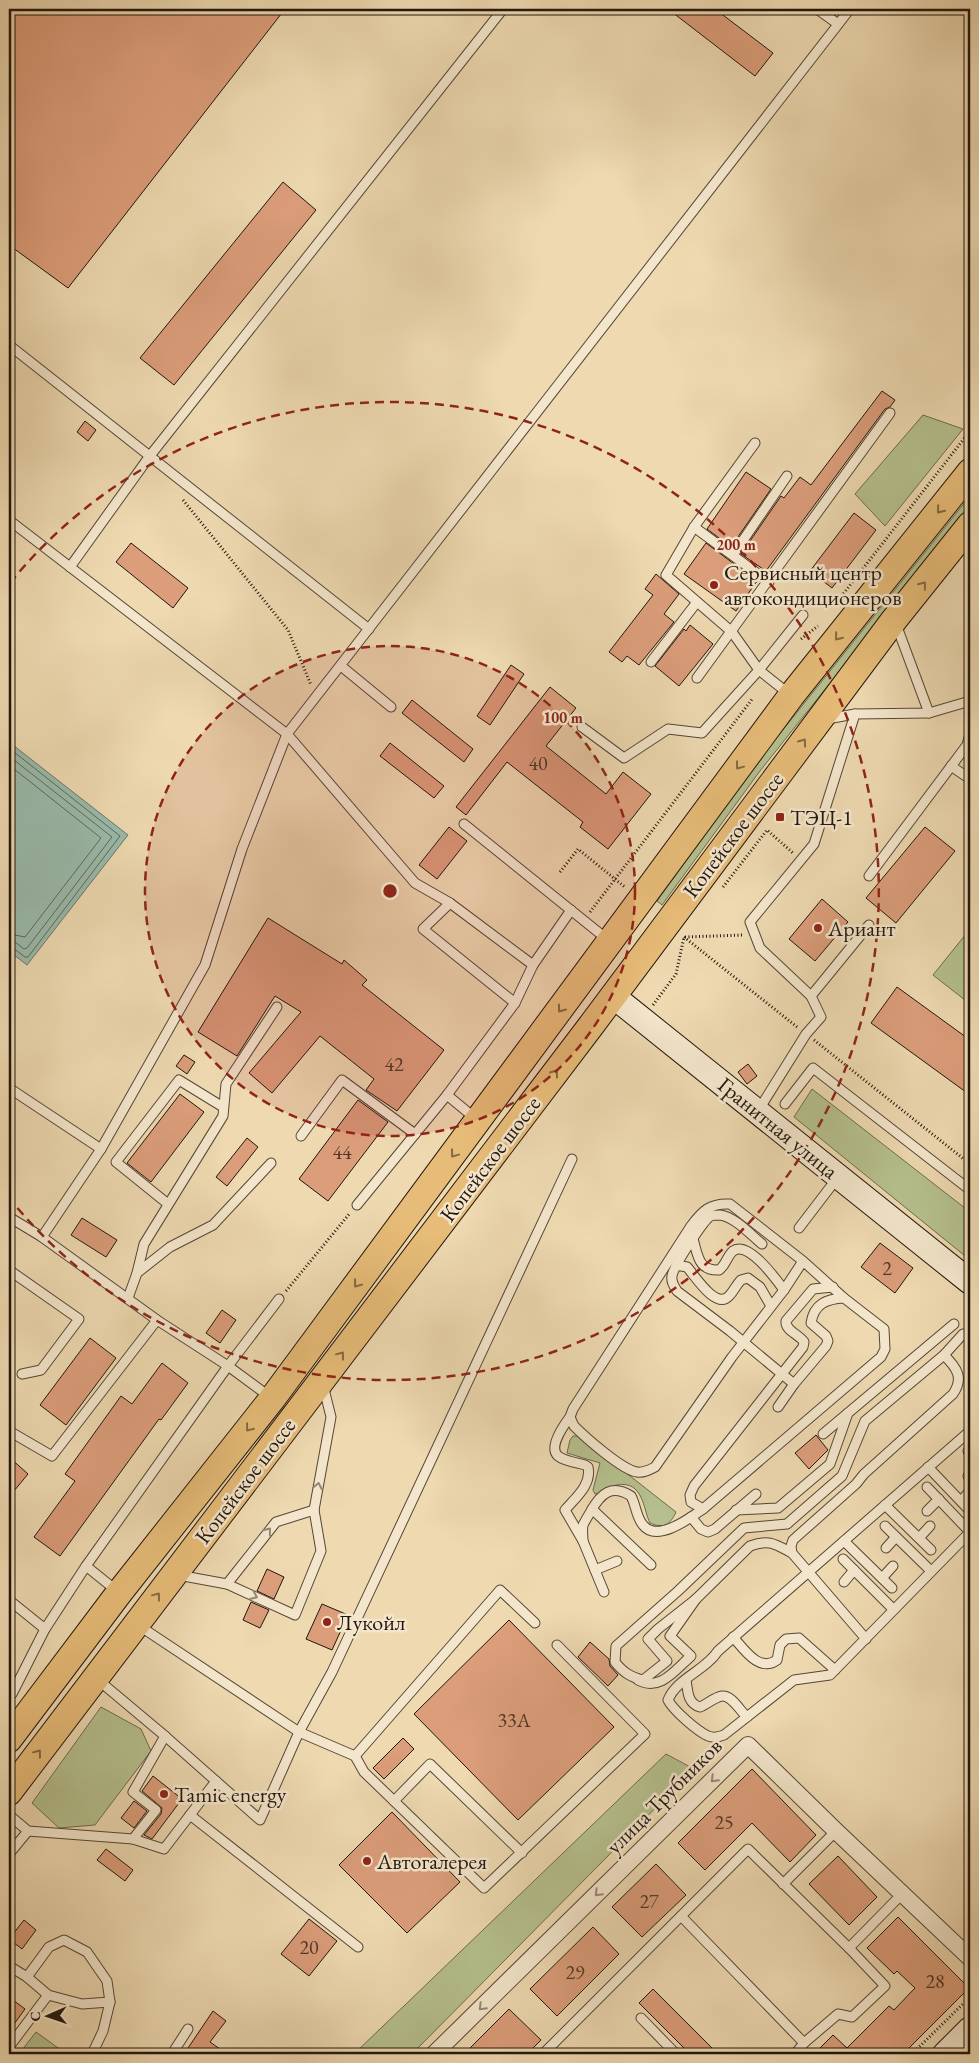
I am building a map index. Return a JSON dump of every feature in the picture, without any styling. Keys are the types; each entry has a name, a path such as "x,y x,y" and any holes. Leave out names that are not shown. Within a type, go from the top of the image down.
{"main road":[{"name":"Копейское шоссе","path":"9,1739 119,1593 272,1399 791,696 970,472"},
{"name":"Копейское шоссе","path":"9,1792 613,996 894,620 970,526"},
{"name":"Гранитная улица","path":"586,975 613,996"}],"street":[{"name":"Гранитная улица","path":"613,996 970,1282"},
{"name":"улица Трубников","path":"434,2054 748,1745 836,1832 970,1958"},
{"path":"945,2054 970,2029"}],"lane":[{"path":"70,567 149,457 502,9"},
{"path":"817,9 838,24"},
{"path":"42,1237 101,1149 205,965 242,849 287,734 850,9"},
{"path":"9,345 369,629"},
{"path":"697,678 769,582 890,413"},
{"path":"755,442 694,527 666,575 732,632 759,670 791,696"},
{"path":"733,555 788,476"},
{"path":"9,520 287,734 415,883 450,903 533,965"},
{"path":"694,527 769,582"},
{"path":"651,662 697,602"},
{"path":"582,728 624,758 668,729 702,733 759,670 803,615"},
{"path":"894,620 929,712"},
{"path":"340,666 391,708"},
{"path":"819,720 855,714 929,712 970,701"},
{"path":"757,1112 806,1034 821,1017 811,996 760,948 750,922 814,844 855,714"},
{"path":"869,876 951,766 969,746 970,734"},
{"path":"951,766 970,779"},
{"path":"464,824 610,941"},
{"path":"450,903 422,929 515,1003"},
{"path":"357,1205 447,1096 515,1003 533,965 571,910"},
{"path":"811,996 869,924"},
{"path":"128,1298 137,1273 144,1244 223,1116 226,1084 277,1007"},
{"path":"786,1104 813,1068 970,1190"},
{"path":"168,1204 116,1162 179,1080 224,1107"},
{"path":"301,1136 342,1080 415,1134"},
{"path":"9,1088 101,1149"},
{"path":"447,1096 479,1121"},
{"path":"95,1678 165,1736 260,1820 299,1732 332,1672 572,1159"},
{"path":"137,1273 170,1247 213,1225 271,1163"},
{"path":"799,1228 839,1176"},
{"path":"583,1541 583,1526 592,1509 602,1495 612,1490 622,1490 632,1496 641,1524 647,1530 655,1532 683,1523 703,1509 881,1357 885,1349 884,1329 844,1298 803,1261 730,1204 714,1204 707,1207 691,1226 573,1409 570,1417 560,1430 556,1441 556,1452 559,1457 588,1467 589,1472 584,1488 565,1510 583,1541 604,1592"},
{"path":"762,1244 731,1219 721,1215 711,1216 704,1222 676,1266 672,1274 672,1281 677,1291 794,1384"},
{"path":"9,1217 42,1237 157,1320 228,1366 272,1399"},
{"path":"693,1239 700,1264 705,1269 719,1270 724,1267 732,1252 738,1249 746,1250 759,1260 784,1290"},
{"path":"570,1417 574,1426 581,1433 626,1468 637,1472 647,1472 655,1467 803,1261"},
{"path":"676,1266 687,1267 712,1297 721,1300 728,1298 741,1280 748,1278 760,1287 771,1306"},
{"path":"9,1270 79,1320 41,1370 22,1374"},
{"path":"703,1509 691,1502 690,1495 694,1486 803,1347 804,1342 788,1328 786,1320 813,1289 833,1287"},
{"path":"778,1408 794,1384 826,1346 828,1341 826,1336 811,1323 812,1317 823,1302 831,1298 844,1298"},
{"path":"12,1694 46,1629 86,1566 228,1366 279,1300"},
{"path":"9,1431 52,1456 157,1320"},
{"path":"823,1434 954,1324"},
{"path":"696,1599 670,1636 691,1656 659,1683 647,1685 622,1671 615,1662 616,1646 678,1592 744,1528 787,1524 842,1476 865,1421 944,1355 963,1334"},
{"path":"792,1554 790,1546 793,1540 953,1394 959,1386 960,1378 956,1369 944,1355"},
{"path":"173,1574 227,1584 295,1614 321,1551 314,1510 331,1416 321,1381"},
{"path":"736,1510 778,1508 830,1464 848,1413"},
{"path":"927,1487 970,1532 835,1670 826,1677 794,1680 724,1735 716,1737 708,1736 672,1708 668,1700 672,1691 713,1659 718,1651 970,1431"},
{"path":"928,1467 970,1511"},
{"path":"961,1501 970,1491"},
{"path":"691,1517 701,1530 708,1532 715,1530 756,1494"},
{"path":"927,1511 939,1499"},
{"path":"885,1505 931,1550"},
{"path":"592,1509 650,1565"},
{"path":"227,1584 276,1522 314,1510"},
{"path":"885,1526 932,1571"},
{"path":"919,1538 930,1526"},
{"path":"886,1548 896,1537"},
{"path":"844,1541 892,1588"},
{"path":"631,1677 642,1680 667,1661 648,1639 696,1599 750,1546 762,1542 772,1543 792,1554 866,1639"},
{"path":"843,1559 893,1610"},
{"path":"594,1570 617,1561"},
{"path":"86,1566 119,1593"},
{"path":"882,1578 893,1566"},
{"path":"844,1582 854,1570"},
{"path":"355,1756 500,1590 535,1623"},
{"path":"9,1600 46,1629"},
{"path":"136,1624 299,1732 355,1756 364,1772 484,1888 645,1734 557,1645"},
{"path":"734,1637 751,1657 764,1664 771,1664 776,1660 780,1645 786,1639 799,1638 835,1670"},
{"path":"686,1680 689,1698 694,1705 700,1707 722,1696 730,1698 736,1704 739,1711 747,1717"},
{"path":"133,1840 156,1810 133,1792 165,1736"},
{"path":"394,1800 430,1764 522,1853"},
{"path":"9,1815 28,1831 133,1840 164,1849 216,1781"},
{"path":"190,1815 358,1947"},
{"path":"9,1854 28,1831"},
{"path":"783,1884 836,1832"},
{"path":"544,2054 748,1849 886,1986 852,2017 838,2014 795,2054"},
{"path":"849,1948 902,1894"},
{"path":"680,1916 804,2044"},
{"path":"27,1977 49,1947 64,1940 87,1952 107,1981 110,2002 103,2031 92,2054"},
{"path":"9,1966 27,1977 48,1995 82,2004 110,2002"},
{"path":"9,2046 48,1995"},
{"path":"641,2018 676,2054"},
{"path":"172,2054 188,2028"}],"path":[{"path":"179,494 288,630 316,697"},
{"path":"720,891 767,830 802,860"},
{"path":"560,872 578,849 641,898"},
{"path":"684,937 690,930"},
{"path":"684,937 755,934"},
{"path":"684,937 970,1164"},
{"path":"279,1300 357,1205"},
{"path":"912,2054 970,1996"}],"green space":[{"path":"923,415 963,429 885,526 855,494"},
{"path":"970,496 970,507 760,771 662,905 657,901 754,766"},
{"path":"970,929 970,1004 933,975"},
{"path":"812,1089 970,1212 970,1260 794,1117"},
{"path":"573,1436 579,1436 676,1512 669,1523 659,1526 650,1523 641,1497 633,1487 617,1485 595,1494 593,1490 600,1463 567,1453"},
{"path":"101,1707 141,1729 151,1751 95,1825 59,1828 32,1803"},
{"path":"666,1754 694,1769 412,2054 354,2054"},
{"path":"36,2032 65,2053 65,2054 19,2054"}],"water":[{"path":"9,742 128,835 27,965 9,951"}],"building":[{"path":"13,9 285,9 68,288 9,245 9,14"},
{"path":"668,9 715,9 773,53 755,76"},
{"path":"283,182 316,210 174,385 140,358"},
{"path":"882,391 895,400 890,407 885,409 766,571 741,554 781,496 784,498 800,477 811,485"},
{"path":"85,421 96,430 88,441 77,432"},
{"path":"746,472 771,489 731,547 707,529"},
{"path":"854,513 876,530 832,588 810,571"},
{"path":"131,543 188,588 173,608 116,562"},
{"path":"706,543 757,581 736,611 684,574"},
{"path":"656,574 679,594 664,614 674,622 639,665 627,656 622,662 609,652 653,595 645,589"},
{"path":"690,625 713,644 679,686 655,666 684,629 686,631"},
{"path":"511,665 524,674 490,725 477,716"},
{"path":"550,687 576,708 546,746 606,794 623,772 651,794 608,849 580,827 583,822 507,762 466,815 456,807"},
{"path":"412,700 473,749 464,762 402,713"},
{"path":"390,743 444,786 434,798 380,756"},
{"path":"449,827 467,841 437,879 419,865"},
{"path":"925,827 955,851 896,923 866,898"},
{"path":"822,899 848,922 815,961 789,939"},
{"path":"268,918 342,964 344,960 367,980 362,985 444,1050 397,1111 366,1090 374,1079 320,1036 272,1093 249,1073 301,1012 275,996 237,1056 198,1032"},
{"path":"897,987 970,1040 970,1095 871,1023"},
{"path":"184,1055 195,1062 187,1074 176,1066"},
{"path":"748,1064 757,1076 747,1084 738,1072"},
{"path":"180,1094 204,1112 151,1182 127,1163"},
{"path":"358,1100 388,1122 328,1201 299,1179"},
{"path":"247,1138 258,1147 227,1186 216,1177"},
{"path":"82,1218 117,1240 106,1257 71,1235"},
{"path":"880,1243 913,1268 895,1293 861,1267"},
{"path":"222,1310 236,1320 220,1343 206,1333"},
{"path":"90,1338 116,1358 66,1425 40,1405"},
{"path":"162,1363 188,1383 161,1420 159,1419 60,1556 34,1537 75,1481 65,1474 121,1396 132,1404"},
{"path":"816,1435 828,1450 809,1469 795,1453"},
{"path":"9,1457 28,1474 9,1497"},
{"path":"267,1569 284,1577 274,1599 257,1591"},
{"path":"251,1602 269,1610 260,1628 243,1620"},
{"path":"322,1604 348,1615 332,1650 306,1639"},
{"path":"509,1620 614,1727 518,1820 414,1714"},
{"path":"590,1642 609,1659 610,1666 618,1675 608,1686 578,1657"},
{"path":"403,1738 414,1749 384,1779 373,1768"},
{"path":"752,1769 816,1835 790,1862 752,1823 705,1870 678,1843"},
{"path":"153,1776 182,1799 152,1839 144,1835 161,1814 162,1808 142,1791"},
{"path":"134,1801 147,1811 134,1828 121,1818"},
{"path":"392,1812 460,1882 407,1933 339,1865"},
{"path":"106,1849 133,1870 125,1881 97,1860"},
{"path":"838,1856 877,1897 849,1925 809,1884"},
{"path":"656,1864 686,1895 642,1937 612,1907"},
{"path":"898,1917 969,1988 903,2054 814,2054 833,2035 847,2048 889,2006 894,2010 915,1988 897,1971 894,1974 867,1948"},
{"path":"309,1919 337,1941 309,1976 281,1954"},
{"path":"24,1920 36,1930 22,1949 9,1939"},
{"path":"593,1927 619,1954 557,2016 530,1989"},
{"path":"653,1989 718,2054 690,2054 639,2003"},
{"path":"9,1997 25,2009 9,2031"},
{"path":"509,2009 541,2040 527,2054 464,2054"},
{"path":"213,2011 226,2021 210,2042 227,2054 184,2054"}],"place":[{"name":"Сервисный центр автокондиционеров","path":"714,585"},
{"name":"ТЭЦ-1","path":"780,817"},
{"name":"Ариант","path":"818,928"},
{"name":"Лукойл","path":"327,1622"},
{"name":"Tamic energy","path":"164,1794"},
{"name":"Автогалерея","path":"367,1861"}]}
